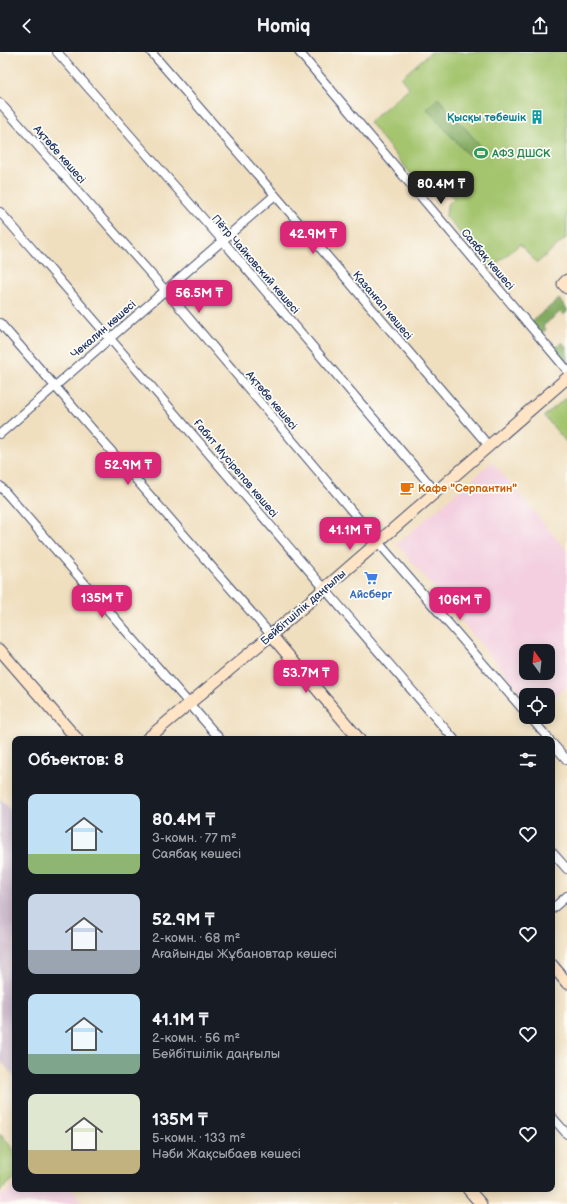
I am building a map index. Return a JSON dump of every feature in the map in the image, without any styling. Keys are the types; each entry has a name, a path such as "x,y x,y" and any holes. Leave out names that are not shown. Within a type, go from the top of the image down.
{"street":[{"name":"Пётр Чайковский көшесі","path":"57,52 222,240 436,492"},
{"name":"Қазанғап көшесі","path":"151,52 489,446"},
{"name":"Саябақ көшесі","path":"299,52 567,370"},
{"name":"Ақтөбе көшесі","path":"0,103 165,290 378,542 519,705"},
{"name":"Чекалин көшесі","path":"0,434 275,195"},
{"name":"Ғабит Мүсірепов көшесі","path":"0,212 110,337 324,589 451,736"},
{"path":"567,280 563,284 567,288"},
{"path":"0,323 271,635 356,736"},
{"name":"Бейбітшілік даңғылы","path":"150,736 271,635 567,378"},
{"path":"0,486 217,736"},
{"path":"0,650 74,736"},
{"path":"536,724 546,736"},
{"path":"555,746 567,760"},
{"path":"555,855 567,869"},
{"path":"555,906 567,896"},
{"path":"555,969 567,983"},
{"path":"555,1120 567,1134"},
{"path":"471,1192 481,1204"}],"shaded area":[{"path":"492,462 567,551 567,686 555,697 555,688 519,688 519,690 397,544"},
{"path":"0,798 12,812 12,1074 0,1060"},
{"path":"12,1188 12,1192 74,1192 84,1204 0,1204 0,1198"}],"green space":[{"name":"АФЗ ДШСК","path":"431,52 567,52 567,237 537,263 520,244 490,269 446,216 447,205 454,198 442,184 435,191 424,190 369,122 409,88 401,78"},
{"path":"438,98 480,145 468,155 427,109"},
{"path":"559,299 567,309 567,312 563,315 560,312 543,326 546,330 541,333 531,322"},
{"path":"562,342 567,347 567,364 554,349"},
{"path":"567,397 567,443 544,416"},
{"path":"0,1134 12,1148 12,1181 0,1191"}],"place":[{"name":"Қысқы төбешік","path":"537,117"},
{"name":"АФЗ ДШСК","path":"481,153"},
{"name":"Кафе \"Серпантин\"","path":"407,488"},
{"name":"Айсберг","path":"371,578"}]}
